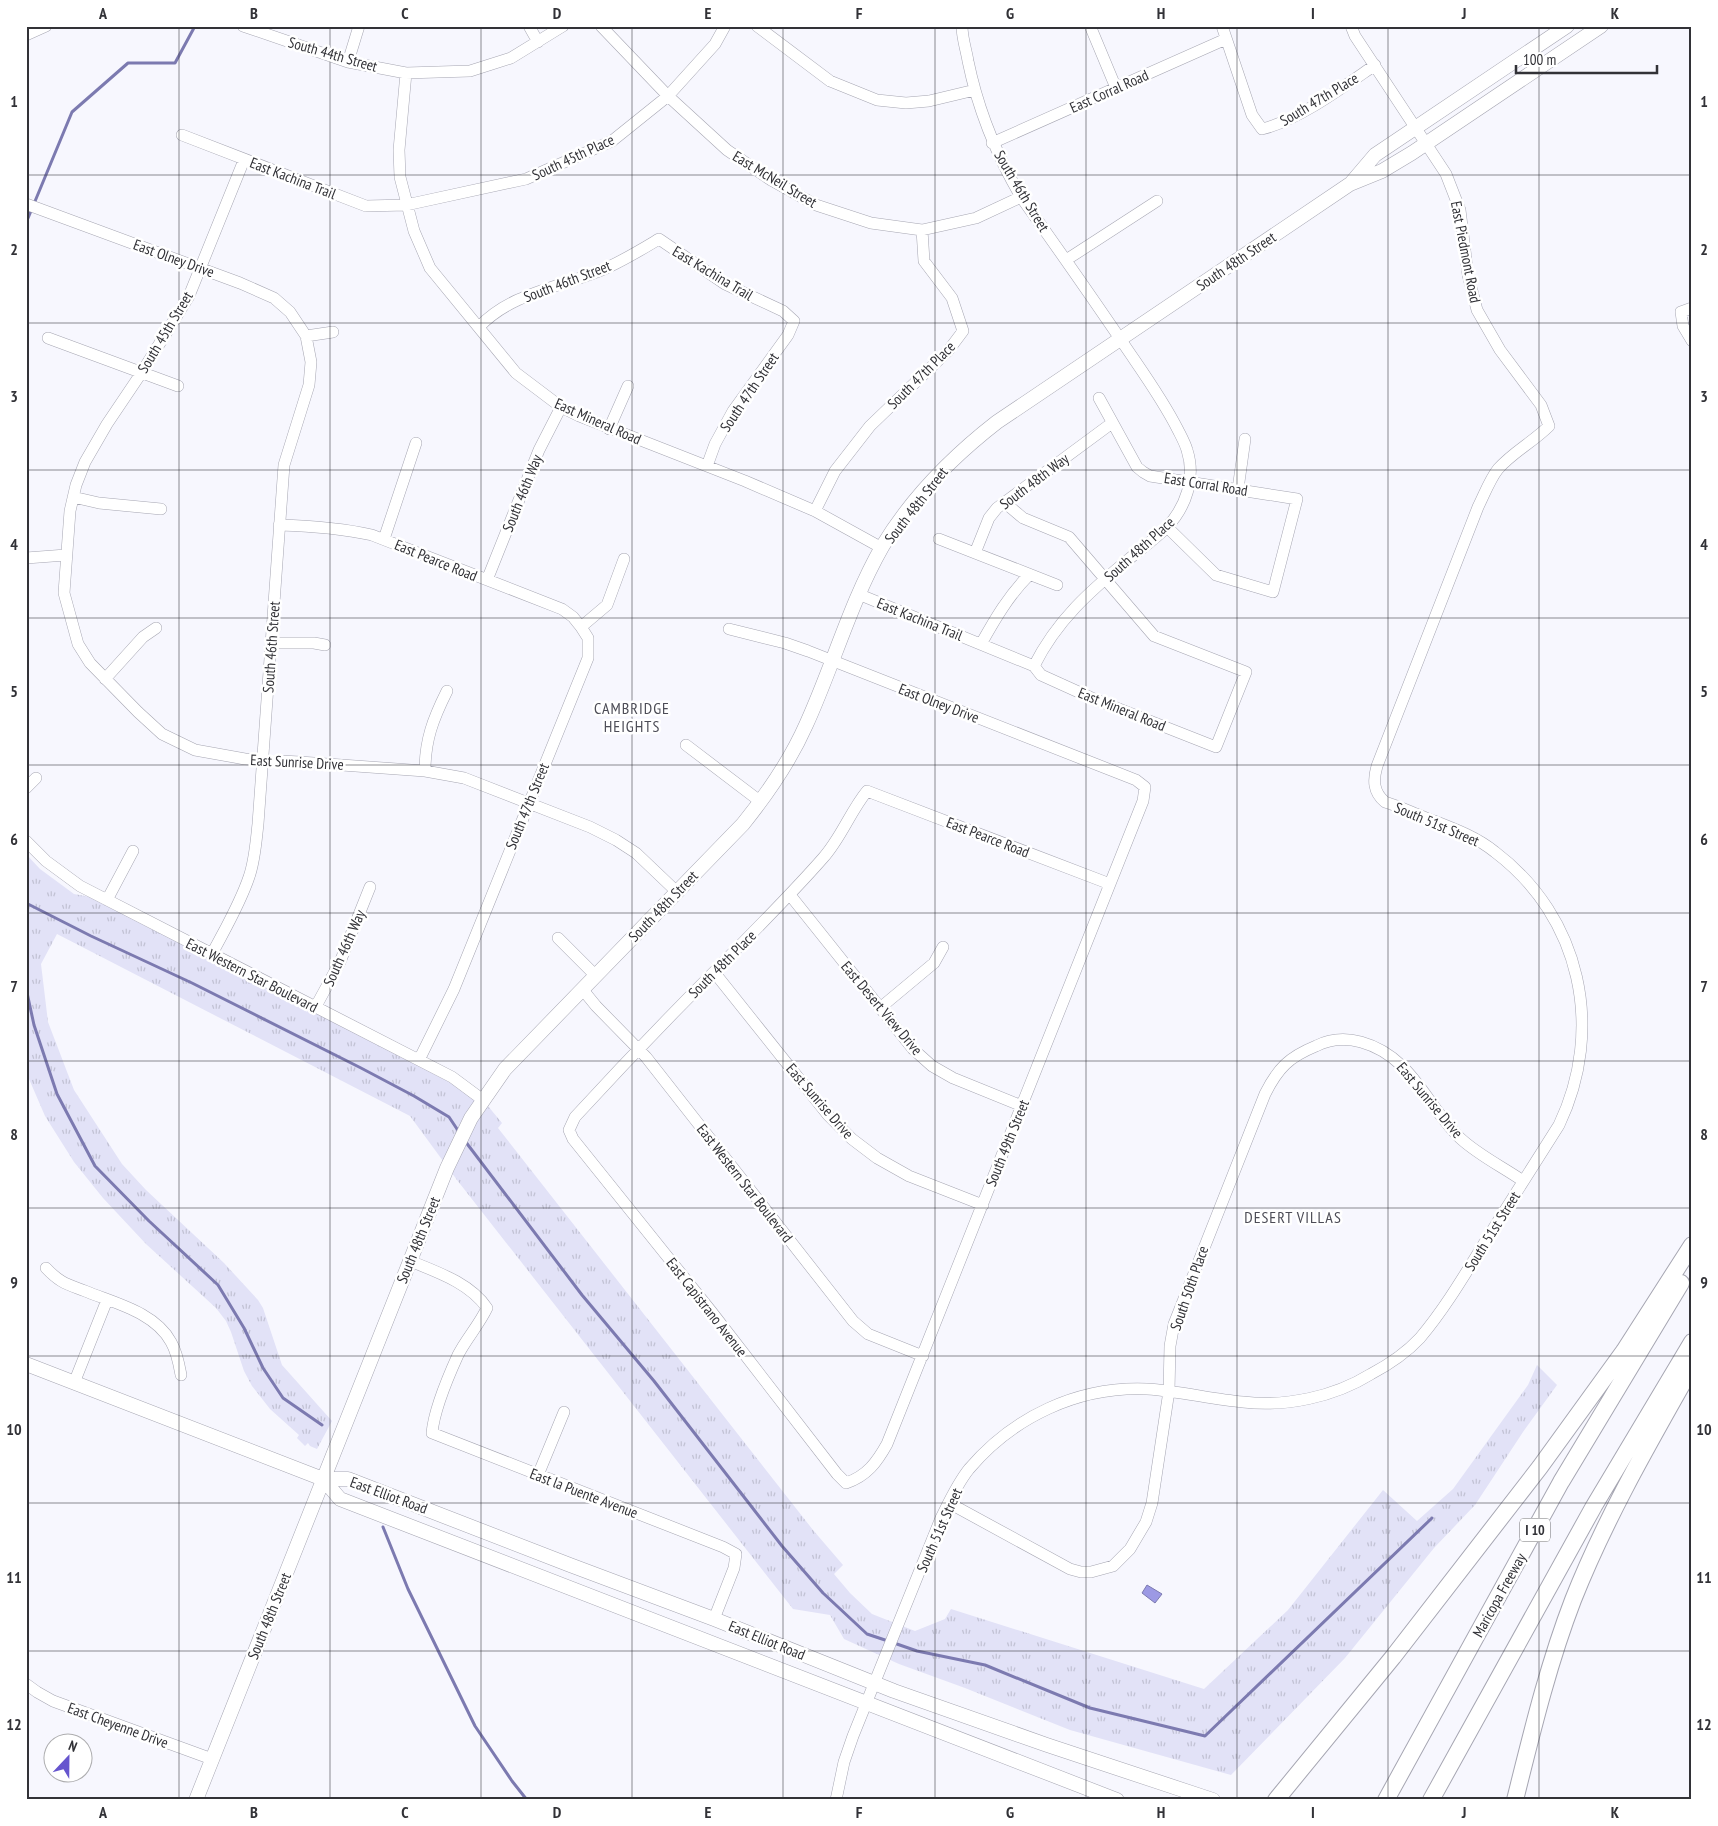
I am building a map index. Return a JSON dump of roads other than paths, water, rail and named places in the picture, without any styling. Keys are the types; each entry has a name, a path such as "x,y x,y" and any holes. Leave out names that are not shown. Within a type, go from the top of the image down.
{"highway":[{"path":"1276,1800 1393,1657 1540,1467 1624,1351 1692,1245"},
{"name":"Maricopa Freeway","path":"1386,1800 1561,1482 1692,1264"},
{"name":"I 10","path":"1431,1800 1594,1506 1692,1342"},
{"path":"1515,1800 1550,1666 1574,1599 1610,1517 1692,1367"}],"main road":[{"name":"South 48th Street","path":"1350,184 1375,156 1567,26"},
{"name":"South 48th Street","path":"196,1800 410,1261 456,1147 471,1118 504,1069 743,824 761,802 791,756 806,725 858,594 898,522 927,486 972,441 997,422 1350,184 1382,171 1601,26"},
{"name":"East Elliot Road","path":"26,1364 323,1480 348,1478 570,1566 714,1619 875,1683 1047,1745 1213,1800"},
{"name":"East Elliot Road","path":"323,1480 340,1499 1117,1800"},
{"path":"562,1586 570,1566"}],"street":[{"name":"South 44th Street","path":"243,26 348,62 406,73 470,71 511,58 563,26"},
{"path":"348,62 359,26"},
{"path":"529,26 538,42"},
{"name":"East McNeil Street","path":"600,26 668,96 727,150 771,180 816,205 871,223 922,230 976,218 1021,197"},
{"name":"South 45th Place","path":"406,205 526,178 612,141 668,96 715,44 725,26"},
{"path":"757,26 830,81 877,100 929,101 975,90"},
{"name":"South 46th Street","path":"962,26 975,90 992,143 1021,197 1120,339"},
{"path":"1222,26 1226,39"},
{"name":"East Piedmont Road","path":"1351,26 1355,36 1446,174 1460,210 1468,275 1477,310 1500,350 1541,405 1549,426"},
{"path":"26,34 41,27"},
{"path":"1090,28 1116,88"},
{"name":"East Corral Road","path":"992,143 1226,39"},
{"name":"South 47th Place","path":"1226,39 1252,115 1262,129 1276,126 1328,97 1375,65"},
{"name":"East Mineral Road","path":"406,73 399,150 400,177 406,205 420,248 430,268 516,373 560,407 609,429 707,466 815,512 882,548"},
{"name":"East Kachina Trail","path":"182,135 366,206 406,205"},
{"name":"South 45th Street","path":"73,497 85,462 107,424 189,296 244,160"},
{"path":"1066,260 1157,201"},
{"name":"East Olney Drive","path":"26,204 201,268 274,298 290,312 306,336"},
{"name":"South 47th Place","path":"815,512 835,471 870,426 948,351 963,331 952,298 924,261 922,230"},
{"name":"South 46th Street","path":"479,327 488,318 511,303 538,291 598,272 659,239"},
{"name":"East Kachina Trail","path":"659,239 725,284 784,311 794,321"},
{"path":"1687,310 1683,326 1692,341"},
{"name":"South 47th Street","path":"707,466 715,444 733,411 788,335 794,321"},
{"path":"306,336 333,332"},
{"name":"South 46th Street","path":"212,954 240,900 254,855 263,760 284,465 309,385 311,362 306,336"},
{"path":"48,338 178,386"},
{"name":"South 48th Place","path":"1034,666 1045,645 1072,610 1166,527 1186,501 1190,482 1188,451 1166,406 1120,339"},
{"path":"609,429 628,386"},
{"name":"East Corral Road","path":"1099,398 1137,467 1150,476 1297,499 1273,592 1216,576 1166,527"},
{"name":"South 46th Way","path":"487,580 539,450 560,407"},
{"name":"South 48th Way","path":"975,553 989,518 1004,502 1112,423"},
{"name":"South 51st Street","path":"836,1800 844,1762 948,1503 968,1470 988,1449 1014,1427 1041,1412 1077,1397 1095,1393 1146,1389 1241,1402 1280,1403 1352,1385 1370,1375 1418,1339 1434,1318 1455,1289 1559,1125 1569,1103 1577,1076 1583,1026 1580,992 1570,950 1562,930 1544,902 1524,878 1495,852 1467,834 1385,802 1378,795 1374,786 1376,766 1478,506 1498,470 1549,426"},
{"path":"1238,489 1245,439"},
{"path":"384,539 416,443"},
{"path":"73,497 99,503 161,509"},
{"name":"East Sunrise Drive","path":"73,497 66,555 64,594 78,644 90,664 162,734 195,750 245,760 426,771 464,778 590,827 616,840 636,853 677,892"},
{"path":"1004,502 1022,518 1069,537 1105,579"},
{"name":"East Pearce Road","path":"279,525 349,530 384,539 562,609 573,617 581,627"},
{"path":"939,539 1057,585"},
{"path":"26,558 66,555"},
{"path":"581,627 607,604 624,559"},
{"name":"East Kachina Trail","path":"981,644 1016,587 1029,575"},
{"name":"East Mineral Road","path":"1034,666 1041,675 1216,747 1246,672 1154,636 1105,579"},
{"name":"East Kachina Trail","path":"858,594 1034,666"},
{"name":"South 47th Street","path":"419,1060 454,990 588,658 588,638 581,627"},
{"path":"105,679 143,637 156,628"},
{"name":"East Olney Drive","path":"729,629 785,643 1136,780 1145,787"},
{"path":"271,642 325,645"},
{"path":"426,771 425,754 430,729 447,691"},
{"path":"686,745 761,802"},
{"path":"26,788 36,778"},
{"name":"South 49th Street","path":"846,1483 858,1479 871,1469 887,1444 1144,800 1145,787"},
{"name":"South 48th Place","path":"569,1130 575,1117 638,1048 790,895 825,856 859,801 867,792"},
{"name":"East Pearce Road","path":"867,792 1110,884"},
{"name":"East Western Star Boulevard","path":"26,841 46,861 80,886 452,1077 483,1100"},
{"path":"107,900 133,852"},
{"name":"South 46th Way","path":"315,1008 340,962 370,887"},
{"name":"East Desert View Drive","path":"790,895 913,1049 932,1066 953,1078 1022,1106"},
{"path":"558,938 596,976"},
{"path":"880,1008 934,964 943,947"},
{"name":"East Sunrise Drive","path":"714,972 828,1115 852,1139 877,1158 909,1176 982,1205"},
{"name":"East Western Star Boulevard","path":"583,990 596,1006 638,1048 853,1321 868,1334 922,1356"},
{"name":"East Sunrise Drive","path":"1301,1053 1318,1044 1334,1040 1371,1045 1385,1052 1396,1059 1418,1083 1442,1116 1463,1140 1523,1180"},
{"name":"South 50th Place","path":"948,1503 1070,1569 1081,1572 1091,1572 1113,1566 1130,1549 1150,1512 1169,1391 1170,1346 1174,1324 1265,1094 1274,1075 1285,1064 1301,1053"},
{"name":"East Capistrano Avenue","path":"569,1130 573,1139 846,1483"},
{"name":"East la Puente Avenue","path":"410,1261 447,1276 480,1298 487,1308 458,1354 434,1418 432,1433 723,1547 736,1554 734,1568 714,1619"},
{"path":"46,1268 58,1280 143,1315 161,1328 176,1354 181,1375"},
{"path":"74,1383 107,1300"},
{"path":"538,1475 564,1412"},
{"name":"East Cheyenne Drive","path":"26,1684 53,1701 212,1759"}],"waterway":[{"path":"26,223 72,112 128,63 175,63 195,26"},
{"path":"26,903 91,936 192,983 414,1096 449,1117 459,1132"},
{"path":"26,923 28,905"},
{"path":"26,988 34,1025 57,1094 95,1166 149,1221 218,1285 244,1328 263,1368 283,1398 322,1425"},
{"path":"465,1141 582,1295 654,1381 782,1546 823,1593 867,1634 888,1641"},
{"path":"894,1643 917,1651 985,1665 1090,1708 1205,1736 1432,1518"},
{"path":"383,1527 408,1589 475,1726 527,1800"}],"district":[{"name":"CAMBRIDGE HEIGHTS","path":"632,717"},
{"name":"DESERT VILLAS","path":"1293,1217"}]}
